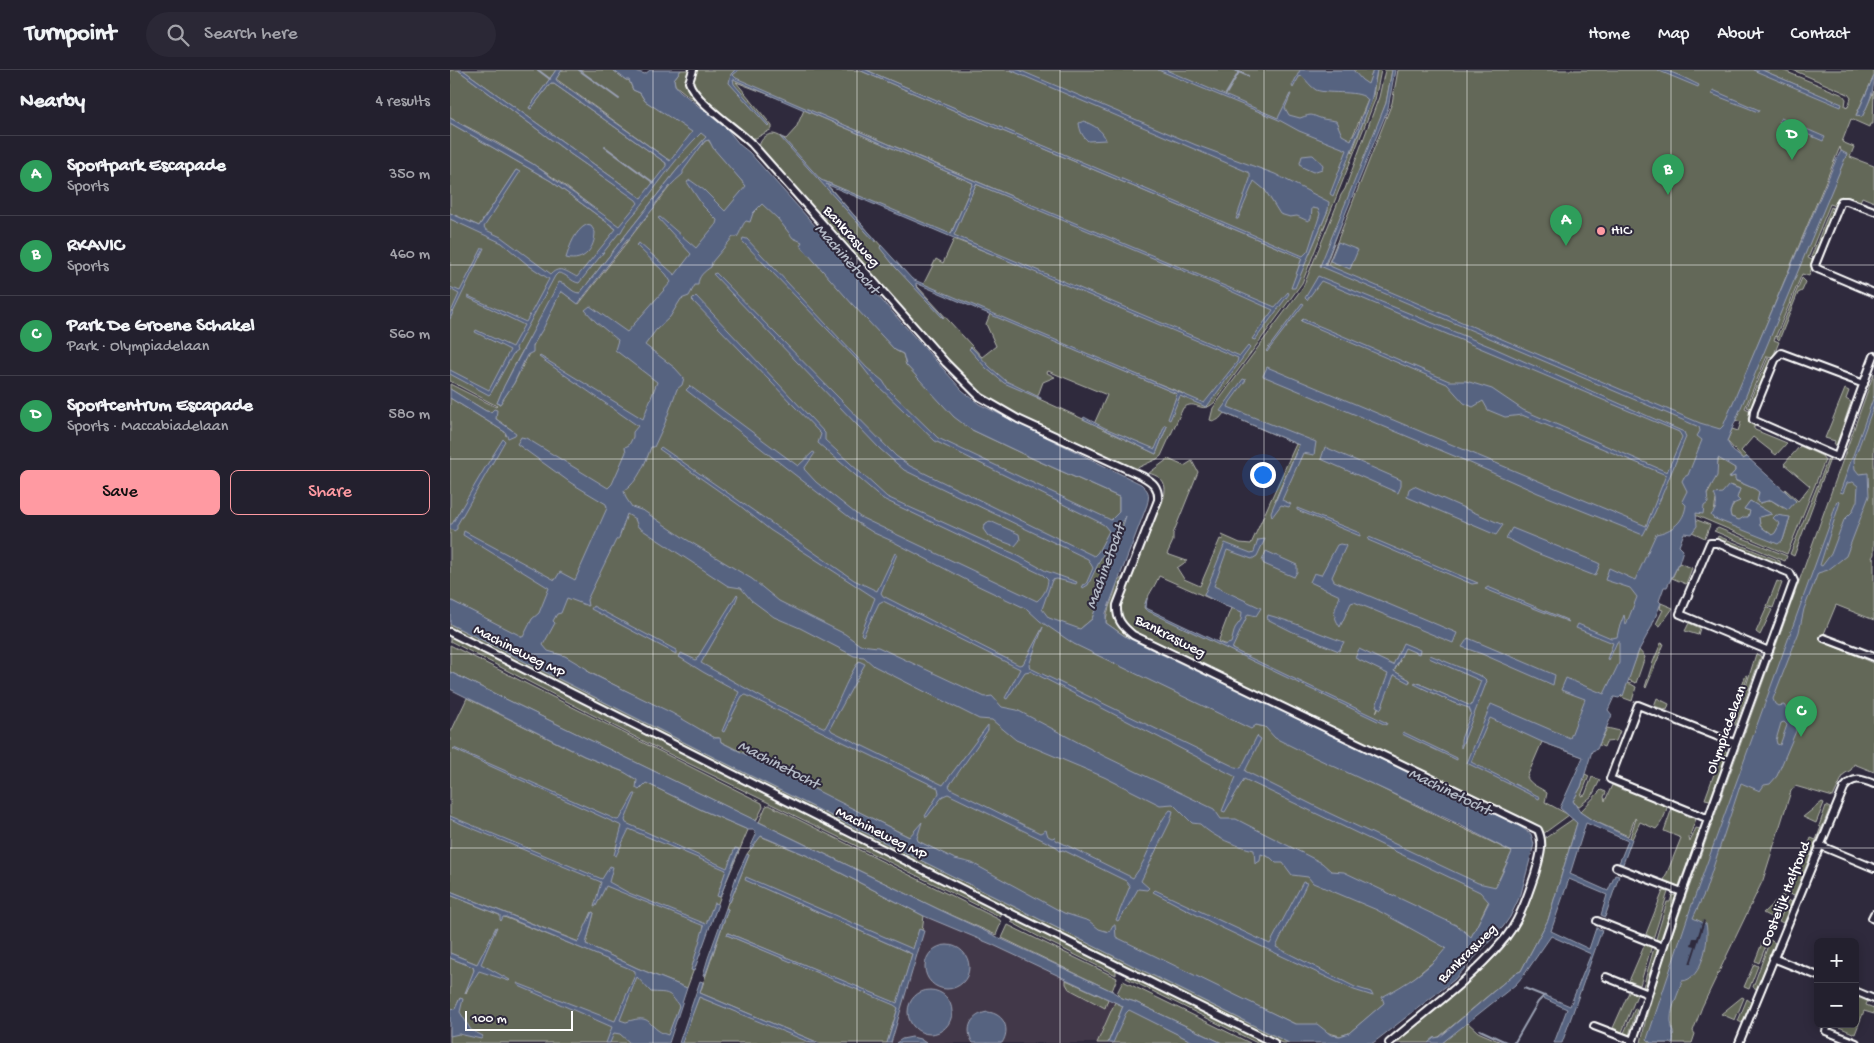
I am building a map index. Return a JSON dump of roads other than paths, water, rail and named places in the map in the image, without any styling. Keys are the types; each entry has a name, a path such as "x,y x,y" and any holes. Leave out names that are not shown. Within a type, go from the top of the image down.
{"street":[{"name":"Bankrasweg","path":"693,70 689,82 694,94 752,144 946,363 980,397 1018,419 1142,476 1156,486 1158,500 1117,605 1116,616 1125,629 1133,635 1538,830 1542,837 1542,845 1536,869 1526,900 1502,942 1464,980 1389,1043"},
{"path":"1874,211 1848,200 1841,202 1815,265 1820,270 1874,293"},
{"path":"1864,384 1781,353 1776,360 1752,420 1837,457 1864,384 1874,356"},
{"name":"Olympiadelaan","path":"1594,1026 1632,1042 1734,744 1769,651 1794,581 1792,576 1718,543 1710,544 1680,614 1769,651"},
{"name":"Machineweg MP","path":"450,632 999,908 1274,1043"},
{"path":"1824,638 1874,657"},
{"path":"1709,819 1610,779 1638,705 1734,744"},
{"name":"Oostelijk Halfrond","path":"1739,1043 1844,788 1848,782 1854,779 1861,779 1874,784"},
{"path":"1819,845 1874,868"},
{"path":"1616,867 1682,892"},
{"path":"1874,914 1872,918 1874,919"},
{"path":"1597,921 1663,947"},
{"path":"1773,958 1814,974"},
{"path":"1606,977 1648,994"},
{"path":"1859,993 1874,999"},
{"path":"1827,1028 1826,1031 1856,1043"}],"water":[{"name":"Machinetocht","path":"458,70 463,70 641,198 666,166 666,163 554,84 550,84 531,109 529,108 556,70 562,70 556,79 557,81 670,161 692,132 645,101 640,93 633,90 629,80 626,80 613,70 631,70 645,74 650,70 681,70 674,79 675,85 680,91 728,130 740,145 749,152 962,390 979,404 1141,484 1146,489 1149,495 1147,505 1106,613 1106,623 1126,637 1516,824 1531,834 1534,844 1521,894 1503,927 1454,980 1373,1043 1289,1043 755,778 450,624 450,600 523,637 532,619 539,613 549,588 463,535 464,531 555,580 560,572 575,580 607,508 606,504 571,483 517,444 521,437 526,438 608,488 612,484 626,452 625,447 629,445 633,432 638,426 539,357 643,419 657,382 615,350 618,340 585,310 590,306 627,332 671,282 666,274 636,245 639,243 675,275 691,254 658,218 660,217 696,248 716,224 717,220 703,206 687,182 690,180 704,190 725,211 746,186 713,148 709,140 705,141 683,171 683,174 662,195 654,208 637,227 629,240 627,240 578,304 561,291 533,345 533,352 527,355 514,383 500,404 497,403 504,386 559,282 574,292 580,293 676,171 706,137 701,133 685,149 579,283 561,273 555,276 516,348 517,351 513,354 489,395 450,374 450,370 489,390 510,350 475,332 476,330 512,347 524,325 467,297 526,322 549,279 528,265 502,243 450,219 450,213 479,226 516,170 520,172 484,227 486,230 501,237 551,274 554,271 561,270 577,277 616,229 551,181 450,123 450,118 533,164 619,226 638,203 636,200 569,153","holes":["762,204 778,219 793,238 802,242 800,245 853,305 895,350 903,354 906,365 954,417 970,429 1119,497 1119,512 1111,520 938,438 888,389 883,381 867,368 747,239 743,238 742,241 858,361 875,383 935,441 1097,521 1109,531 1094,556 910,466 896,456 716,273 713,274 880,449 904,470 1088,559 1093,568 1086,584 1082,585 1083,588 1088,585 1102,556 1126,516 1092,619 1080,629 1049,618 1042,609 1052,580 1057,579 1076,584 1077,582 1046,571 1013,553 887,497 825,440 825,433 696,296 692,300 821,434 818,443 883,499 1043,575 1048,580 1045,592 1037,601 860,517 816,482 804,469 815,453 813,452 798,466 690,386 686,390 853,520 874,533 1027,609 1040,621 1074,644 1251,729 1256,725 1265,727 1275,738 1456,823 1512,852 1496,887 1478,883 1245,771 1261,739 1257,736 1241,768 1235,767 1030,668 1029,665 1043,627 1023,664 1019,665 883,596 881,593 897,554 895,553 877,591 854,580 661,447 659,449 739,505 770,530 875,598 861,634 863,636 879,603 883,601 1020,669 1005,698 1007,699 1025,672 1030,671 1236,777 1222,811 1225,812 1244,779 1480,892 1489,902 1471,937 1458,926 1344,872 1331,871 1322,863 1236,819 1221,819 1214,809 1104,756 1017,710 1002,707 992,696 985,697 878,647 860,645 845,634 779,601 752,579 684,538 644,511 632,507 624,491 637,477 651,447 654,447 677,389 682,385 684,378 675,368 645,345 656,330 670,317 681,299 689,296 695,285 698,285 702,274 711,267 712,262 733,237 737,237 746,221 750,222 753,213","627,514 635,519 638,527 728,586 741,588 751,600 774,617 800,628 854,656 864,657 874,666 979,719 992,720 1016,740 1104,777 1160,805 1173,804 1192,823 1200,824 1226,841 1254,850 1255,864 1260,861 1261,854 1271,858 1276,863 1283,863 1292,875 1308,877 1313,883 1377,910 1446,948 1417,976 1382,997 1384,1003 1349,1033 1340,1036 1331,1035 1317,1024 1295,1024 1116,937 1115,925 1113,925 1109,932 1099,929 1089,921 1064,913 972,863 955,859 918,841 917,838 922,822 909,837 721,742 720,738 715,738 672,713 588,672 587,669 565,656 548,651 543,645 555,623 553,621 557,614 561,613 567,598 588,606 587,600 616,540 619,538"]},
{"path":"735,70 739,70 733,75 736,78 1275,307 1288,292 1289,294 1255,340 1252,339 1273,310 976,184 954,235 1240,356 1248,346 1250,348 1206,407 1180,396 1170,420 1168,419 1177,394 916,283 916,286 943,318 896,268 880,248 881,245 912,279 1204,403 1237,362 1238,358 826,184 876,240 875,242 780,137 784,139 821,180 951,234 973,183 733,79 734,84 768,126 729,83 731,74"},
{"path":"859,70 866,70 1303,256 1308,251 1320,214 1318,209 1312,208 1311,219 1308,221 1297,216 1290,217 1280,214 1265,190 1254,181 1238,219 1236,219 1250,179 1250,173 1010,70 1019,70 1196,145 1275,174 1329,202 1328,210 1295,288 1291,288 1302,258"},
{"path":"1158,70 1166,70 1278,118 1291,94 1285,108 1289,115 1300,118 1312,115 1336,121 1342,135 1351,140 1358,128 1368,100 1359,94 1316,90 1302,76 1299,77 1293,88 1292,86 1300,70 1353,70 1368,84 1373,70 1377,70 1371,102 1333,196 1330,194 1347,150"},
{"path":"1392,70 1395,70 1388,108 1325,264 1700,423 1720,429 1723,426 1836,160 1841,151 1847,154 1727,441 1733,451 1743,459 1747,457 1796,501 1788,510 1771,500 1757,502 1759,492 1735,480 1735,476 1729,478 1735,471 1735,468 1718,458 1717,476 1707,493 1708,503 1704,506 1703,514 1696,513 1697,526 1691,534 1684,533 1679,546 1683,550 1679,563 1667,587 1664,587 1659,601 1661,603 1651,628 1639,650 1623,696 1619,698 1614,697 1608,710 1612,715 1597,749 1592,751 1581,787 1573,801 1580,812 1592,820 1632,839 1623,864 1619,863 1628,841 1586,823 1570,874 1608,891 1615,875 1619,876 1605,917 1601,915 1607,895 1569,879 1551,931 1589,949 1596,928 1602,930 1562,1043 1554,1043 1567,1009 1543,998 1544,995 1570,1006 1591,954 1551,936 1515,985 1442,1043 1428,1043 1434,1038 1440,1037 1514,974 1521,971 1548,920 1577,823 1560,808 1583,757 1542,742 1490,718 1471,762 1540,797 1539,799 1467,763 1491,704 1570,738 1585,699 1561,690 1566,678 1604,694 1619,663 1619,641 1609,660 1607,659 1613,643 1576,628 1578,624 1611,638 1617,637 1624,615 1626,625 1637,597 1630,588 1605,580 1609,568 1635,580 1656,534 1667,531 1680,521 1686,505 1682,501 1687,491 1682,481 1688,475 1702,440 1697,436 1700,431 1699,427 1320,266 1386,103"},
{"path":"1657,70 1673,73 1699,85 1698,87"},
{"path":"1753,70 1762,70 1842,104 1841,107"},
{"path":"1874,76 1872,92 1867,107 1862,117 1856,116"},
{"path":"1713,90 1759,110 1758,112 1712,94"},
{"path":"1781,118 1825,137 1823,141 1779,122"},
{"path":"1084,121 1100,130 1106,140 1088,141 1079,126 1079,123"},
{"path":"1313,155 1323,165 1322,169 1313,172 1302,167 1300,163 1302,156"},
{"path":"586,225 591,226 595,232 591,249 578,258 566,258 571,243"},
{"path":"1338,242 1358,250 1350,269 1330,261"},
{"path":"482,248 484,248 450,319 450,314 459,294 450,289 450,287 460,291"},
{"path":"1318,276 1494,348 1684,432 1686,437 1655,512 1643,535 1538,493 1263,376 1267,367 1646,526 1666,475 1522,415 1505,417 1488,410 1483,401 1473,407 1464,403 1447,384 1301,321 1303,319 1449,381 1466,381 1492,389 1523,410 1667,472 1682,437 1679,432 1321,281 1307,300 1305,298"},
{"path":"1302,303 1304,304 1267,352 1266,351"},
{"path":"971,347 1006,381 1041,399 1004,383 986,368 969,349"},
{"path":"1243,379 1246,380 1228,407 1316,442 1314,455 1303,453 1282,500 1291,504 1289,507 1281,505 1272,517 1271,512 1299,445 1220,411"},
{"path":"450,389 486,411 497,410 496,419 516,433 515,435 508,438 505,432 450,398"},
{"path":"1874,396 1874,405 1854,460 1855,469 1859,474 1868,473 1869,496 1846,556 1828,570 1818,573 1804,609 1799,632 1773,699 1778,706 1784,705 1796,721 1796,731 1777,776 1770,784 1764,785 1760,791 1741,783 1705,892 1693,918 1706,924 1707,939 1703,958 1695,974 1689,979 1682,981 1671,1014 1673,1043 1651,1043 1647,1039 1690,910 1837,501 1840,502 1820,565 1822,566 1831,554 1844,520 1852,512 1857,501 1858,486 1853,482 1847,483 1843,493 1840,492","holes":["1784,722 1787,725 1780,745 1777,744 1776,740 1781,723"]},
{"path":"1084,417 1155,449 1165,425 1167,426 1156,454 1083,419"},
{"path":"503,439 505,441 457,525 457,529 454,531 450,529 450,524 452,524"},
{"path":"1325,447 1401,480 1398,493 1321,459"},
{"path":"1729,485 1740,489 1737,498 1740,501 1733,504 1730,512 1731,517 1739,520 1748,517 1750,511 1744,509 1750,501 1772,514 1759,517 1760,526 1772,535 1780,524 1773,518 1776,515 1790,517 1783,540 1778,544 1713,518 1711,515 1716,508 1714,494 1722,493"},
{"path":"1414,486 1503,525 1496,535 1407,497 1409,489"},
{"path":"1297,508 1360,533 1360,536 1297,510"},
{"path":"990,521 1019,534 1020,540 1015,546 988,536 983,529 986,523"},
{"path":"1512,528 1600,564 1595,576 1534,552 1506,538"},
{"path":"1369,537 1478,583 1472,584 1368,540"},
{"path":"1265,539 1257,556 1252,559 1227,550 1214,586 1261,608 1256,616 1248,614 1232,649 1387,723 1386,725 1146,610 1144,606 1147,598 1146,608 1224,645 1231,643 1235,628 1241,620 1242,612 1204,595 1225,543 1251,553 1254,552 1258,540"},
{"path":"1337,545 1346,546 1332,577 1334,581 1457,633 1453,643 1354,602 1351,603 1340,627 1335,615 1335,608 1340,596 1310,582 1314,573 1321,575"},
{"path":"1266,551 1297,565 1297,572 1294,577 1264,564 1262,561"},
{"path":"1488,587 1567,620 1569,622 1485,589"},
{"path":"737,594 734,606 701,663 770,702 825,728 859,661 865,664 830,728 832,731 943,785 988,725 988,730 949,786 951,789 1040,833 1046,830 1048,836 1055,837 1056,840 1133,878 1144,861 1160,824 1170,810 1173,811 1170,822 1141,881 1149,888 1147,890 1138,889 1118,921 1116,920 1130,886 1126,881 1063,850 1059,851 1057,847 948,794 943,796 927,817 925,816 939,793 938,788 746,695 742,696 724,732 722,731 739,692 679,657 681,653 696,660"},
{"path":"593,606 676,650 676,654 591,609"},
{"path":"1268,615 1344,642 1339,651 1267,619"},
{"path":"1468,638 1555,675 1553,685 1462,647"},
{"path":"1403,643 1420,650 1419,654 1405,648 1394,671 1410,680 1409,683 1394,675 1381,709 1376,706 1388,674 1355,658 1359,649 1393,665"},
{"path":"1430,655 1483,677 1487,681 1461,748 1461,739 1471,713 1469,708 1414,684 1415,682 1471,706 1481,681 1429,658"},
{"path":"450,672 938,909 1112,991 1122,998 1135,1002 1222,1043 1195,1043 1129,1010 1113,1043 1108,1043 1123,1006 991,944 924,916 806,855 761,836 751,849 756,835 754,830 748,830 702,810 646,783 639,790 636,788 637,780 624,772 584,756 450,689"},
{"path":"1403,732 1457,758 1457,760 1402,734"},
{"path":"454,748 617,820 620,819 634,794 636,794 625,820 626,823 727,868 735,848 739,849 720,897 717,896 726,870 629,829 616,856 614,855 622,826"},
{"path":"450,816 602,879 610,866 613,867 609,882 629,893 706,924 714,903 718,904 694,971 691,970 704,926 606,886 594,907 601,882 450,819"},
{"path":"747,854 749,855 730,902 728,902 736,877"},
{"path":"746,877 913,949 919,929 924,931 891,1043 887,1043 898,1008 894,1005 727,935 728,933 897,1003 912,954 745,880"},
{"path":"1303,882 1307,883 1276,947 1355,987 1371,992 1373,996 1354,990 1220,927 1153,892 1155,890 1270,944"},
{"path":"450,891 578,942 592,912 594,913 586,944 637,968 687,988 669,1043 630,1043 620,1034 614,1033 610,1043 606,1043 612,1027 519,986 517,983 615,1021 635,971 506,917 503,917 501,921 500,915 450,895","holes":["637,977 651,992 668,994 679,1006 668,1035 656,1029 646,1020 635,1019 626,1022 620,1020"]},
{"path":"726,908 728,909 705,976 703,975 708,958"},
{"path":"496,927 481,964 510,980 479,971 465,993 474,970 473,967 450,958 450,953 477,964"},
{"path":"951,945 963,951 968,958 968,976 963,983 956,988 943,989 935,986 928,979 925,963 928,955 935,948"},
{"path":"700,981 703,982 700,993 819,1043 811,1043 699,997 682,1043 679,1043"},
{"path":"926,990 934,990 946,996 952,1012 946,1028 934,1034 926,1034 914,1028 908,1016 908,1008 914,996"},
{"path":"460,998 463,999 460,1012 471,1030 483,1036 481,1039 459,1034 450,1036 450,1008 455,1009"},
{"path":"988,1012 994,1013 1002,1019 1006,1028 1005,1038 1002,1043 973,1043 969,1033 971,1023 977,1016"},
{"path":"912,1037 926,1043 896,1043 902,1039"}],"waterway":[{"path":"538,70 550,79"},
{"path":"579,70 619,99"},
{"path":"1234,70 1239,72"},
{"path":"1226,94 1239,72 1248,76"},
{"path":"605,147 654,183"},
{"path":"1511,1043 1515,1042 1538,1002 1544,996 1524,988"},
{"path":"1480,1030 1508,1043"}],"place":[{"name":"Sportcentrum Escapade","path":"1792,160"},
{"name":"RKAVIC","path":"1668,195"},
{"name":"HIC","path":"1601,231"},
{"name":"Sportpark Escapade","path":"1566,246"},
{"name":"Park De Groene Schakel","path":"1801,737"}]}
